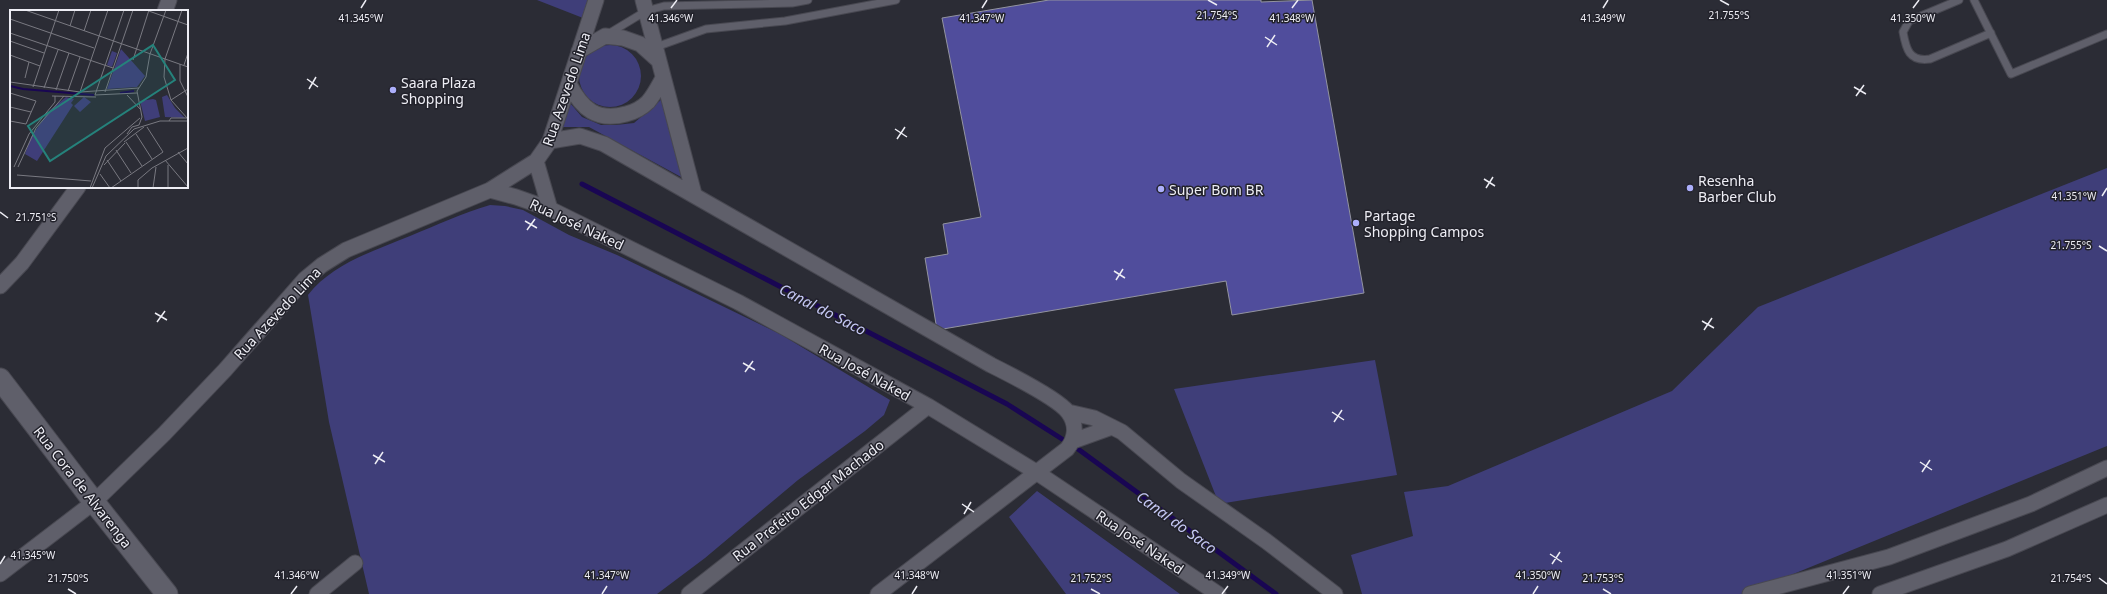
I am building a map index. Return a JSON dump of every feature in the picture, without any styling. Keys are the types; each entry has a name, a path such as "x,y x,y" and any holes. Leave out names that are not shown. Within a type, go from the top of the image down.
{"main road":[{"name":"Rua Cora de Alvarenga","path":"0,379 94,502 167,594"}],"street":[{"path":"165,10 169,0"},
{"name":"Rua Azevedo Lima","path":"0,574 94,502 169,429 225,370 305,280 322,265 346,250 490,190 536,161 550,141 596,0"},
{"path":"645,6 694,194"},
{"path":"579,51 605,36 624,38 640,44 658,54"},
{"path":"569,84 576,98 584,107 605,117 618,116 634,112 647,104 663,78"},
{"path":"550,141 580,136 604,144 694,194 1052,400 1068,412 1094,418 1112,426 1122,432 1181,481 1266,541 1334,594"},
{"path":"536,161 550,209"},
{"path":"0,286 22,263 77,188"},
{"name":"Rua José Naked","path":"490,190 550,209 738,302 928,406 1036,472 1218,594"},
{"name":"Rua Prefeito Edgar Machado","path":"689,594 928,406"},
{"path":"1068,412 1074,426 1074,441"},
{"path":"878,594 1036,472 1058,458 1074,441 1112,426"},
{"path":"1750,594 1889,557 2031,504 2107,468"},
{"path":"1880,594 2007,549 2107,505"},
{"path":"317,594 355,563"}],"lane":[{"path":"605,36 645,6 763,4 808,0"},
{"path":"658,54 706,29 785,22 896,0"},
{"path":"1959,0 1909,21 1903,32 1906,46 1910,54 1920,60 1930,60 1991,33"},
{"path":"1974,0 2011,74 2107,34"}],"shaded area":[{"path":"537,0 588,0 583,18"},
{"path":"610,45 622,47 632,54 639,64 641,76 639,88 632,98 622,105 610,107 598,105 588,98 581,88 579,76 581,64 588,54 598,47"},
{"path":"662,99 683,178 589,127 561,127 570,103 582,117 601,125 616,125 634,123"},
{"path":"2107,168 2107,446 1744,594 1362,594 1351,555 1413,536 1404,492 1448,486 1672,391 1758,307"},
{"path":"490,205 505,206 523,210 569,235 617,255 780,334 890,400 884,415 865,431 798,480 705,558 657,594 369,594 329,422 308,295 329,274 355,259 450,219"},
{"path":"1375,360 1397,475 1219,504 1174,389"},
{"path":"1037,491 1180,594 1066,594 1009,517"}],"building":[{"name":"Super Bom BR","path":"1049,0 1261,0 1261,2 1312,0 1364,293 1232,315 1226,281 937,330 925,258 948,254 943,224 981,217 942,18"}],"waterway":[{"name":"Canal do Saco","path":"582,184 1007,404 1062,439"},
{"name":"Canal do Saco","path":"1078,449 1276,594"}],"place":[{"name":"Saara Plaza Shopping","path":"393,90"},
{"name":"Resenha Barber Club","path":"1690,188"},
{"name":"Super Bom BR","path":"1161,189"},
{"name":"Partage Shopping Campos","path":"1356,223"}]}
